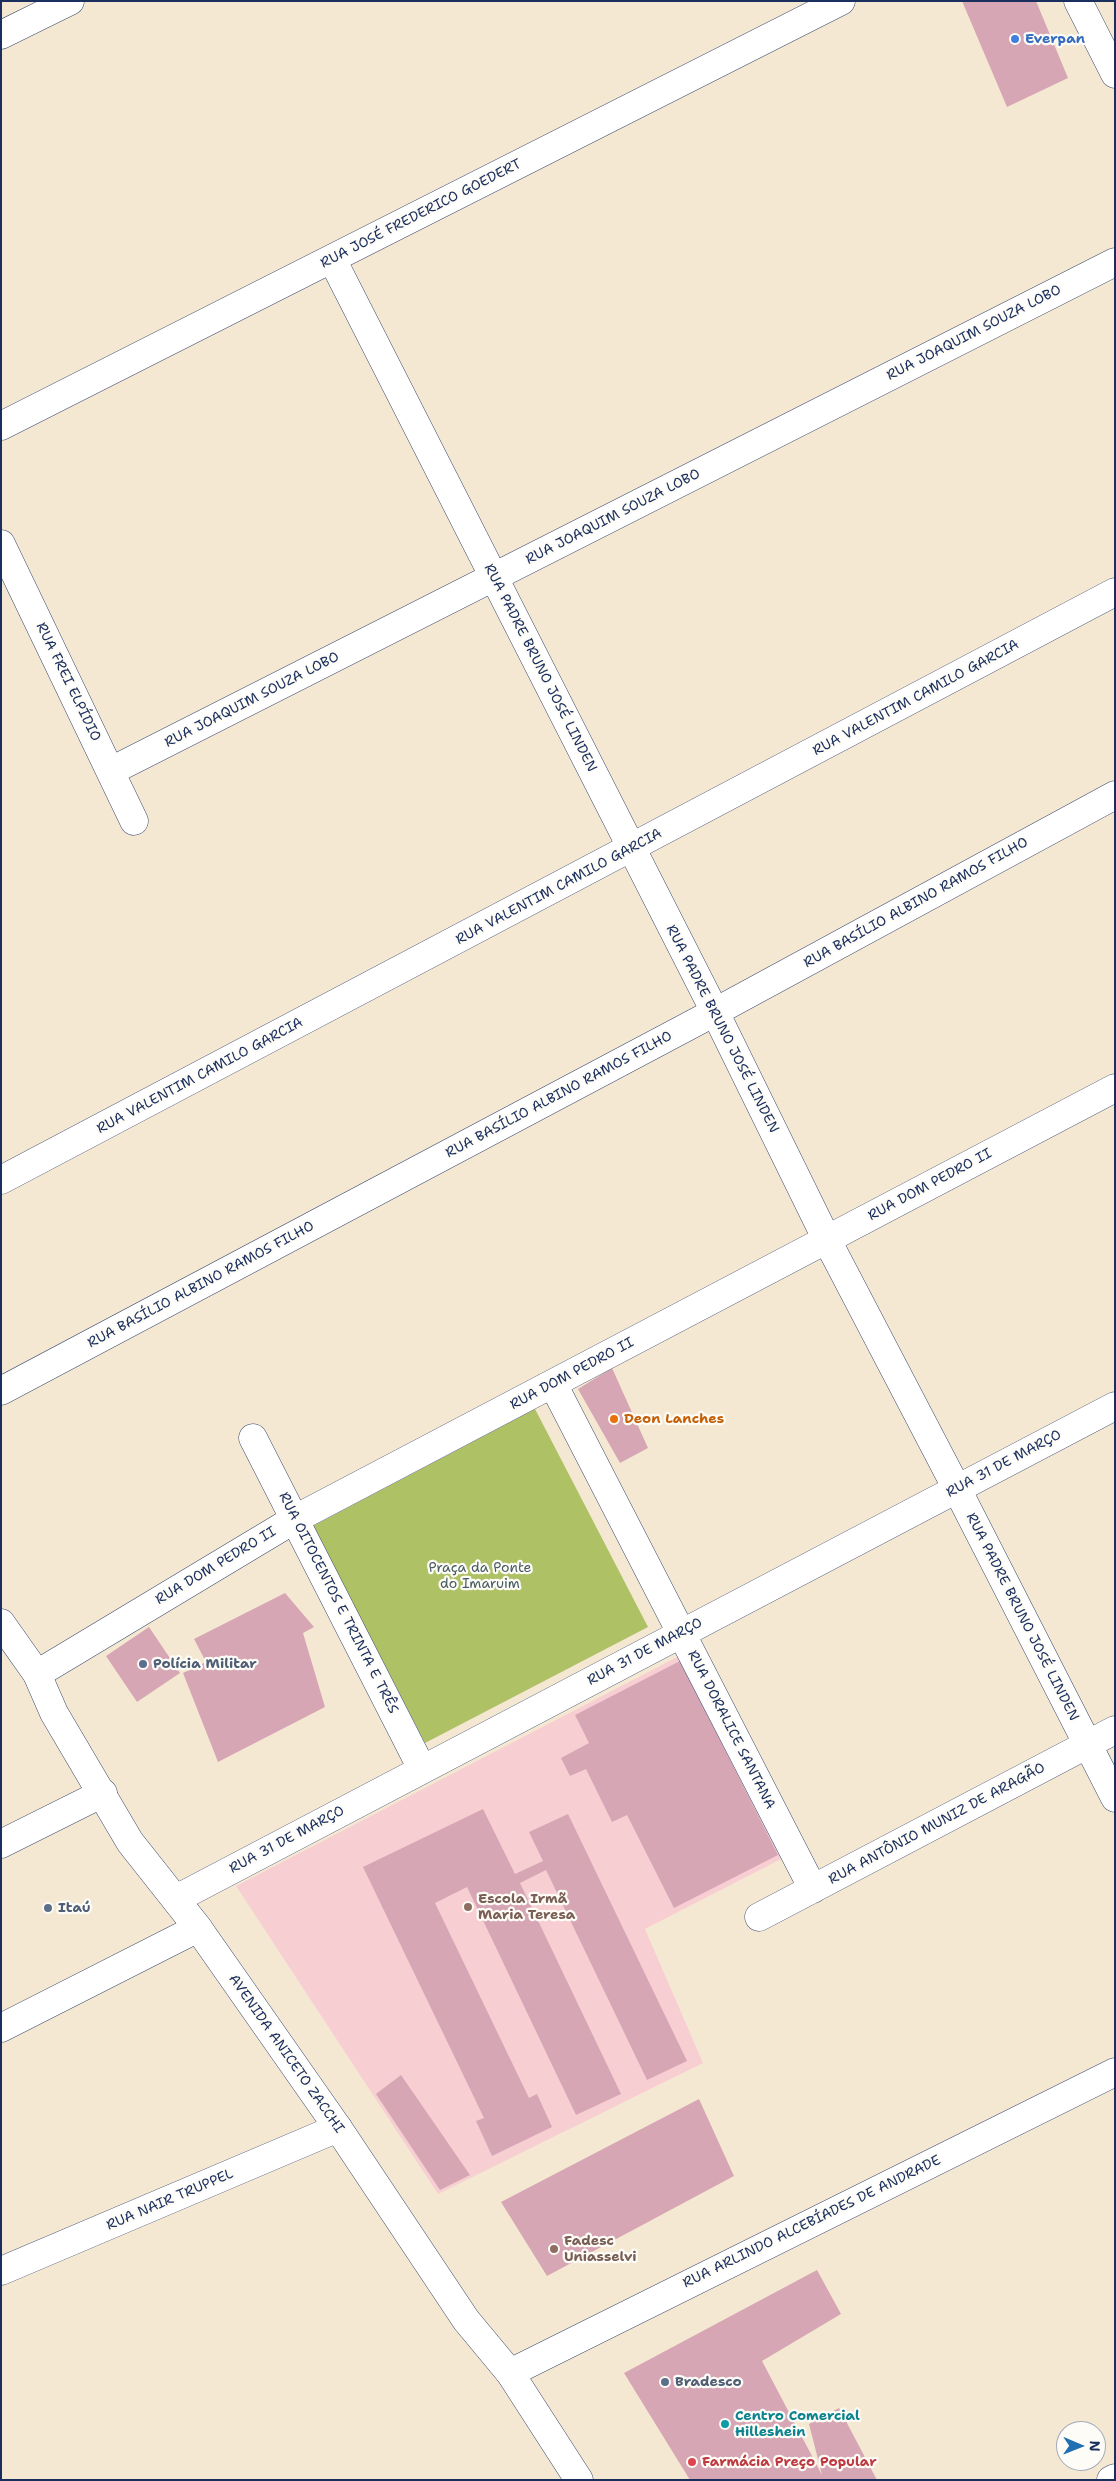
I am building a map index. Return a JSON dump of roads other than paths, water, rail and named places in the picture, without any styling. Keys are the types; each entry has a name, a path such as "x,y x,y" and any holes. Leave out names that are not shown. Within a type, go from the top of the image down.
{"street":[{"path":"1,35 70,1"},
{"name":"RUA JOSÉ FREDERICO GOEDERT","path":"1,426 841,1"},
{"path":"1078,1 1115,74"},
{"name":"RUA PADRE BRUNO JOSÉ LINDEN","path":"332,259 715,1012 827,1240 1115,1798"},
{"name":"RUA JOAQUIM SOUZA LOBO","path":"111,772 1115,262"},
{"name":"RUA FREI ELPÍDIO","path":"1,544 134,821"},
{"name":"RUA VALENTIM CAMILO GARCIA","path":"1,1180 632,849 1115,592"},
{"name":"RUA BASÍLIO ALBINO RAMOS FILHO","path":"1,1391 715,1012 1115,795"},
{"name":"RUA DOM PEDRO II","path":"37,1674 295,1519 1115,1088"},
{"name":"RUA DORALICE SANTANA","path":"553,1384 813,1889"},
{"name":"RUA 31 DE MARÇO","path":"176,1899 1115,1406"},
{"name":"RUA OITOCENTOS E TRINTA E TRÊS","path":"253,1438 422,1769"},
{"name":"AVENIDA ANICETO ZACCHI","path":"1,1623 37,1674 54,1713 103,1793 130,1842 198,1928 338,2128 466,2320 510,2373 579,2480"},
{"name":"RUA ANTÔNIO MUNIZ DE ARAGÃO","path":"759,1917 1115,1730"},
{"path":"1,1844 103,1793"},
{"path":"1,2028 198,1928"},
{"name":"RUA ARLINDO ALCEBÍADES DE ANDRADE","path":"510,2373 1115,2072"},
{"name":"RUA NAIR TRUPPEL","path":"1,2271 338,2128"},
{"path":"1111,2480 1115,2478"}],"place":[{"name":"Everpan","path":"1015,39"},
{"name":"Deon Lanches","path":"614,1419"},
{"name":"Polícia Militar","path":"143,1664"},
{"name":"Escola Irmã Maria Teresa","path":"468,1907"},
{"name":"Itaú","path":"48,1908"},
{"name":"Fadesc Uniasselvi","path":"554,2249"},
{"name":"Bradesco","path":"665,2382"},
{"name":"Centro Comercial Hilleshein","path":"725,2424"},
{"name":"Farmácia Preço Popular","path":"692,2462"}],"park label":[{"name":"Praça da Ponte do Imaruim","path":"480,1576"}]}
